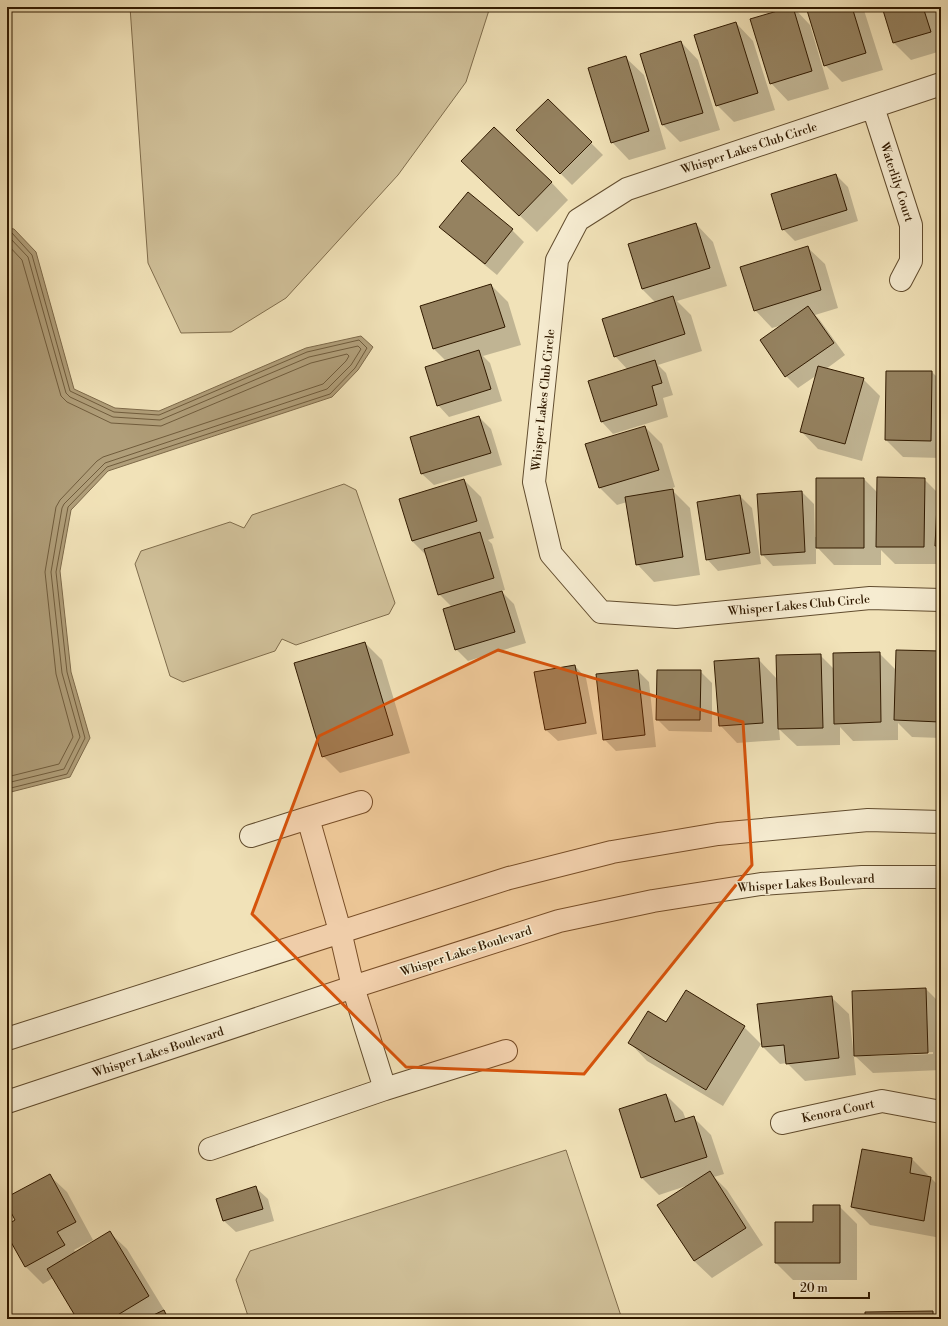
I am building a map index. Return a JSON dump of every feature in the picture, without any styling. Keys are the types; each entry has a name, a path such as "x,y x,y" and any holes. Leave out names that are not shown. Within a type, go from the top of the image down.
{"street":[{"name":"Whisper Lakes Club Circle","path":"941,84 627,189 578,220 557,260 534,482 551,554 601,612 676,617 870,598 941,600"},
{"name":"Waterlily Court","path":"873,108 911,225 911,261 901,280"},
{"path":"251,836 361,802"},
{"path":"308,818 340,931 353,987 385,1089"},
{"path":"7,1039 509,878 612,852 718,834 868,820 941,822"},
{"name":"Whisper Lakes Boulevard","path":"7,1102 353,987 559,921 653,901 761,884 862,877 941,877"},
{"path":"210,1149 385,1089 506,1051"},
{"name":"Kenora Court","path":"782,1123 882,1101 941,1112"}],"highlighted area":[{"path":"498,650 743,722 752,865 584,1074 406,1067 252,914 319,736"}],"shaded area":[{"path":"130,7 490,7 466,82 398,175 286,298 231,332 181,333 148,263"},
{"path":"344,484 356,490 395,603 389,614 296,645 282,639 275,651 183,682 170,676 135,564 141,551 230,522 244,528 252,515"},
{"path":"566,1150 622,1319 249,1319 236,1280 250,1251"}],"water":[{"path":"7,228 14,229 36,252 74,389 115,408 159,411 306,348 361,336 373,347 358,370 332,397 108,471 71,510 60,571 71,672 90,738 70,777 7,793"}],"building":[{"path":"793,7 812,71 770,84 750,19"},
{"path":"806,7 852,7 866,53 824,66"},
{"path":"882,7 923,7 931,32 893,43"},
{"path":"736,22 758,93 716,106 694,35"},
{"path":"681,41 703,113 662,125 640,54"},
{"path":"626,56 649,131 611,143 588,68"},
{"path":"548,99 592,142 560,174 516,130"},
{"path":"494,127 552,182 519,216 461,161"},
{"path":"836,174 847,210 782,230 771,194"},
{"path":"468,192 513,229 485,264 439,227"},
{"path":"696,223 710,268 642,289 628,244"},
{"path":"808,246 821,290 754,311 740,267"},
{"path":"491,284 505,327 433,349 420,306"},
{"path":"673,296 685,334 614,357 602,319"},
{"path":"808,306 834,343 785,377 760,340"},
{"path":"479,350 491,389 437,406 425,367"},
{"path":"655,360 662,383 652,386 657,405 601,422 588,381"},
{"path":"818,366 864,378 845,444 800,432"},
{"path":"886,371 932,371 931,441 885,440"},
{"path":"479,416 491,453 421,474 410,437"},
{"path":"645,426 659,470 599,488 585,444"},
{"path":"877,477 925,478 924,547 876,547"},
{"path":"816,478 864,478 864,548 816,548"},
{"path":"464,479 477,521 412,541 399,499"},
{"path":"938,484 941,485 941,546 935,546"},
{"path":"673,489 683,557 636,565 625,497"},
{"path":"802,491 805,552 761,555 757,494"},
{"path":"740,495 750,553 706,560 697,502"},
{"path":"480,532 494,578 438,595 424,549"},
{"path":"502,591 515,632 455,650 443,609"},
{"path":"365,642 393,735 322,757 294,663"},
{"path":"896,650 941,651 940,722 894,720"},
{"path":"880,652 881,722 834,724 833,653"},
{"path":"821,654 823,728 778,729 776,655"},
{"path":"759,658 763,723 719,726 714,661"},
{"path":"575,665 586,723 545,730 534,672"},
{"path":"638,670 645,735 603,740 596,674"},
{"path":"657,670 701,670 700,720 656,720"},
{"path":"926,988 928,1053 854,1056 852,991"},
{"path":"686,990 745,1026 706,1090 628,1043 648,1011 666,1022"},
{"path":"832,996 839,1058 786,1064 784,1045 762,1047 757,1004"},
{"path":"666,1094 675,1122 694,1116 707,1157 641,1178 619,1109"},
{"path":"862,1149 912,1158 910,1173 931,1177 924,1221 851,1207"},
{"path":"710,1171 746,1228 694,1261 657,1205"},
{"path":"50,1174 76,1222 57,1232 65,1245 25,1267 7,1235 7,1225 15,1220 7,1205 7,1197"},
{"path":"256,1186 263,1209 223,1221 216,1199"},
{"path":"813,1205 840,1205 840,1263 775,1263 775,1222 813,1222"},
{"path":"110,1231 149,1296 111,1319 77,1319 47,1269"},
{"path":"164,1310 168,1319 145,1319"},
{"path":"933,1311 933,1319 865,1319 865,1312"}]}
